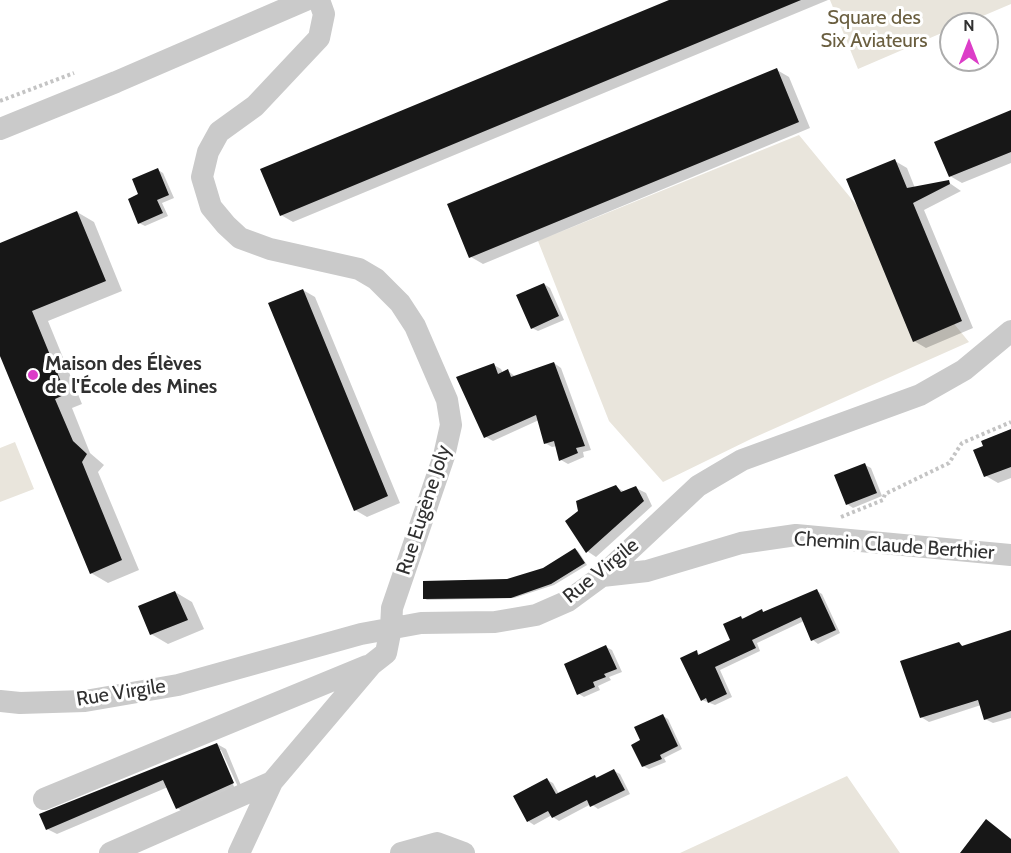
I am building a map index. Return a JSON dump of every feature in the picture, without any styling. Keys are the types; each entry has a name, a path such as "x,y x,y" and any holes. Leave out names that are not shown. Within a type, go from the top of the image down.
{"street":[{"path":"0,129 306,0"},
{"name":"Rue Eugène Joly","path":"272,782 372,664 386,653 392,608 444,456 451,425 447,400 415,326 400,303 376,279 359,269 270,249 240,238 211,207 202,177 208,152 219,132 255,106 319,38 324,14 319,0"},
{"name":"Rue Virgile","path":"0,701 20,703 85,701 178,685 361,634 421,622 495,622 536,615 568,601 602,576 698,486 742,460 920,395 964,370 1011,331"},
{"name":"Chemin Claude Berthier","path":"602,576 647,571 741,543 796,536 1011,555"},
{"path":"44,800 372,664"},
{"path":"110,853 272,782"},
{"path":"239,853 272,782"},
{"path":"401,853 437,843 464,853"}],"path":[{"path":"839,518 883,500 885,494 949,464 962,443 1011,422"}],"green space":[{"name":"Square des Six Aviateurs","path":"830,0 1011,0 1011,4 992,12 939,12 939,34 858,69"},
{"path":"799,135 969,342 753,438 663,482 609,421 538,241"},
{"path":"15,442 34,489 0,502 0,448"},
{"path":"847,776 900,853 680,853"}],"building":[{"path":"669,0 801,0 280,216 260,169"},
{"path":"777,68 799,122 469,258 447,204"},
{"path":"1011,110 1011,152 949,177 934,142"},
{"path":"895,159 907,188 949,180 950,184 913,203 962,321 913,342 846,179"},
{"path":"158,168 169,195 157,200 163,213 138,224 128,199 138,194 132,179"},
{"name":"Maison des Élèves de l'École des Mines","path":"77,211 106,281 32,311 66,394 55,399 73,441 87,454 82,462 122,560 90,574 0,356 0,243"},
{"path":"544,283 559,316 531,329 516,295"},
{"path":"303,289 388,496 354,511 268,303"},
{"path":"554,362 585,446 576,448 578,453 559,461 554,441 544,444 536,415 484,438 456,377 494,363 498,374 508,369 511,377"},
{"path":"1011,429 1011,467 984,477 973,450 983,446 981,441"},
{"path":"865,463 877,493 846,505 834,475"},
{"path":"616,485 621,492 636,486 644,501 586,553 565,521 578,511 576,501"},
{"path":"575,548 585,563 551,584 511,598 423,599 423,581 507,579 543,568"},
{"path":"817,589 836,630 811,641 801,617 752,640 756,648 715,667 727,694 708,703 706,698 701,701 680,658 697,650 698,655 730,640 723,624 741,616 742,619 762,609 763,612"},
{"path":"175,591 188,620 150,635 138,606"},
{"path":"1011,630 1011,711 984,720 978,700 920,718 900,661 959,642 962,646"},
{"path":"606,645 617,669 593,682 595,687 577,695 564,664"},
{"path":"663,714 678,746 660,755 662,759 642,767 631,745 640,740 634,727"},
{"path":"217,743 234,783 176,809 163,780 46,830 39,814"},
{"path":"614,769 625,790 590,807 587,800 552,818 548,811 527,822 513,796 547,778 556,794 595,775 596,778"},
{"path":"986,819 1011,839 1011,853 960,853"}],"place":[{"name":"Maison des Élèves de l'École des Mines","path":"33,375"}]}
